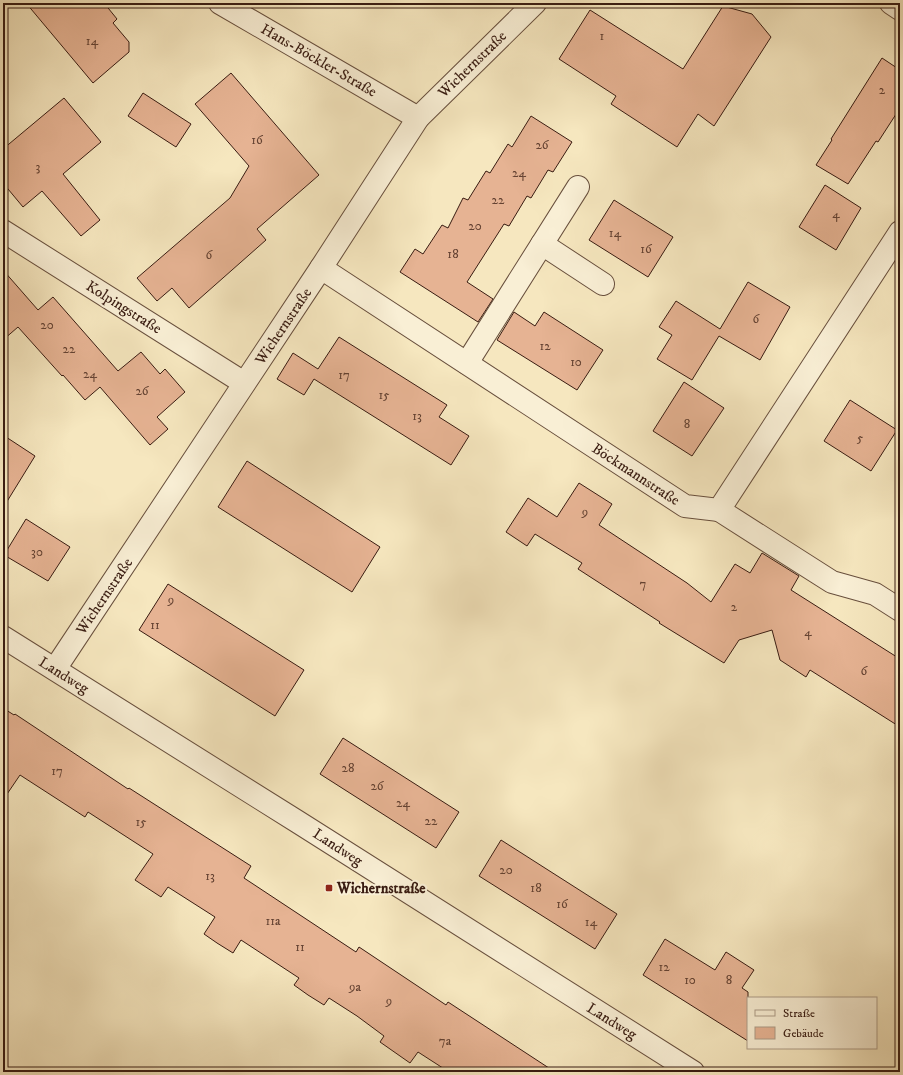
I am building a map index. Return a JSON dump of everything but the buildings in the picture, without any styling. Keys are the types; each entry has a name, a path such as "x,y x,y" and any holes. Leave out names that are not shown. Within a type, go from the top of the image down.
{"street":[{"name":"Hans-Böckler-Straße","path":"220,3 418,118"},
{"name":"Wichernstraße","path":"55,669 321,268 418,118 535,3"},
{"path":"891,3 900,9"},
{"path":"467,363 578,187"},
{"name":"Kolpingstraße","path":"3,231 244,383"},
{"path":"900,232 719,510 832,582 875,594 900,610"},
{"path":"542,244 603,284"},
{"name":"Böckmannstraße","path":"321,268 685,506 719,510"},
{"name":"Landweg","path":"3,637 694,1072"}],"place":[{"name":"Wichernstraße","path":"329,888"}]}
